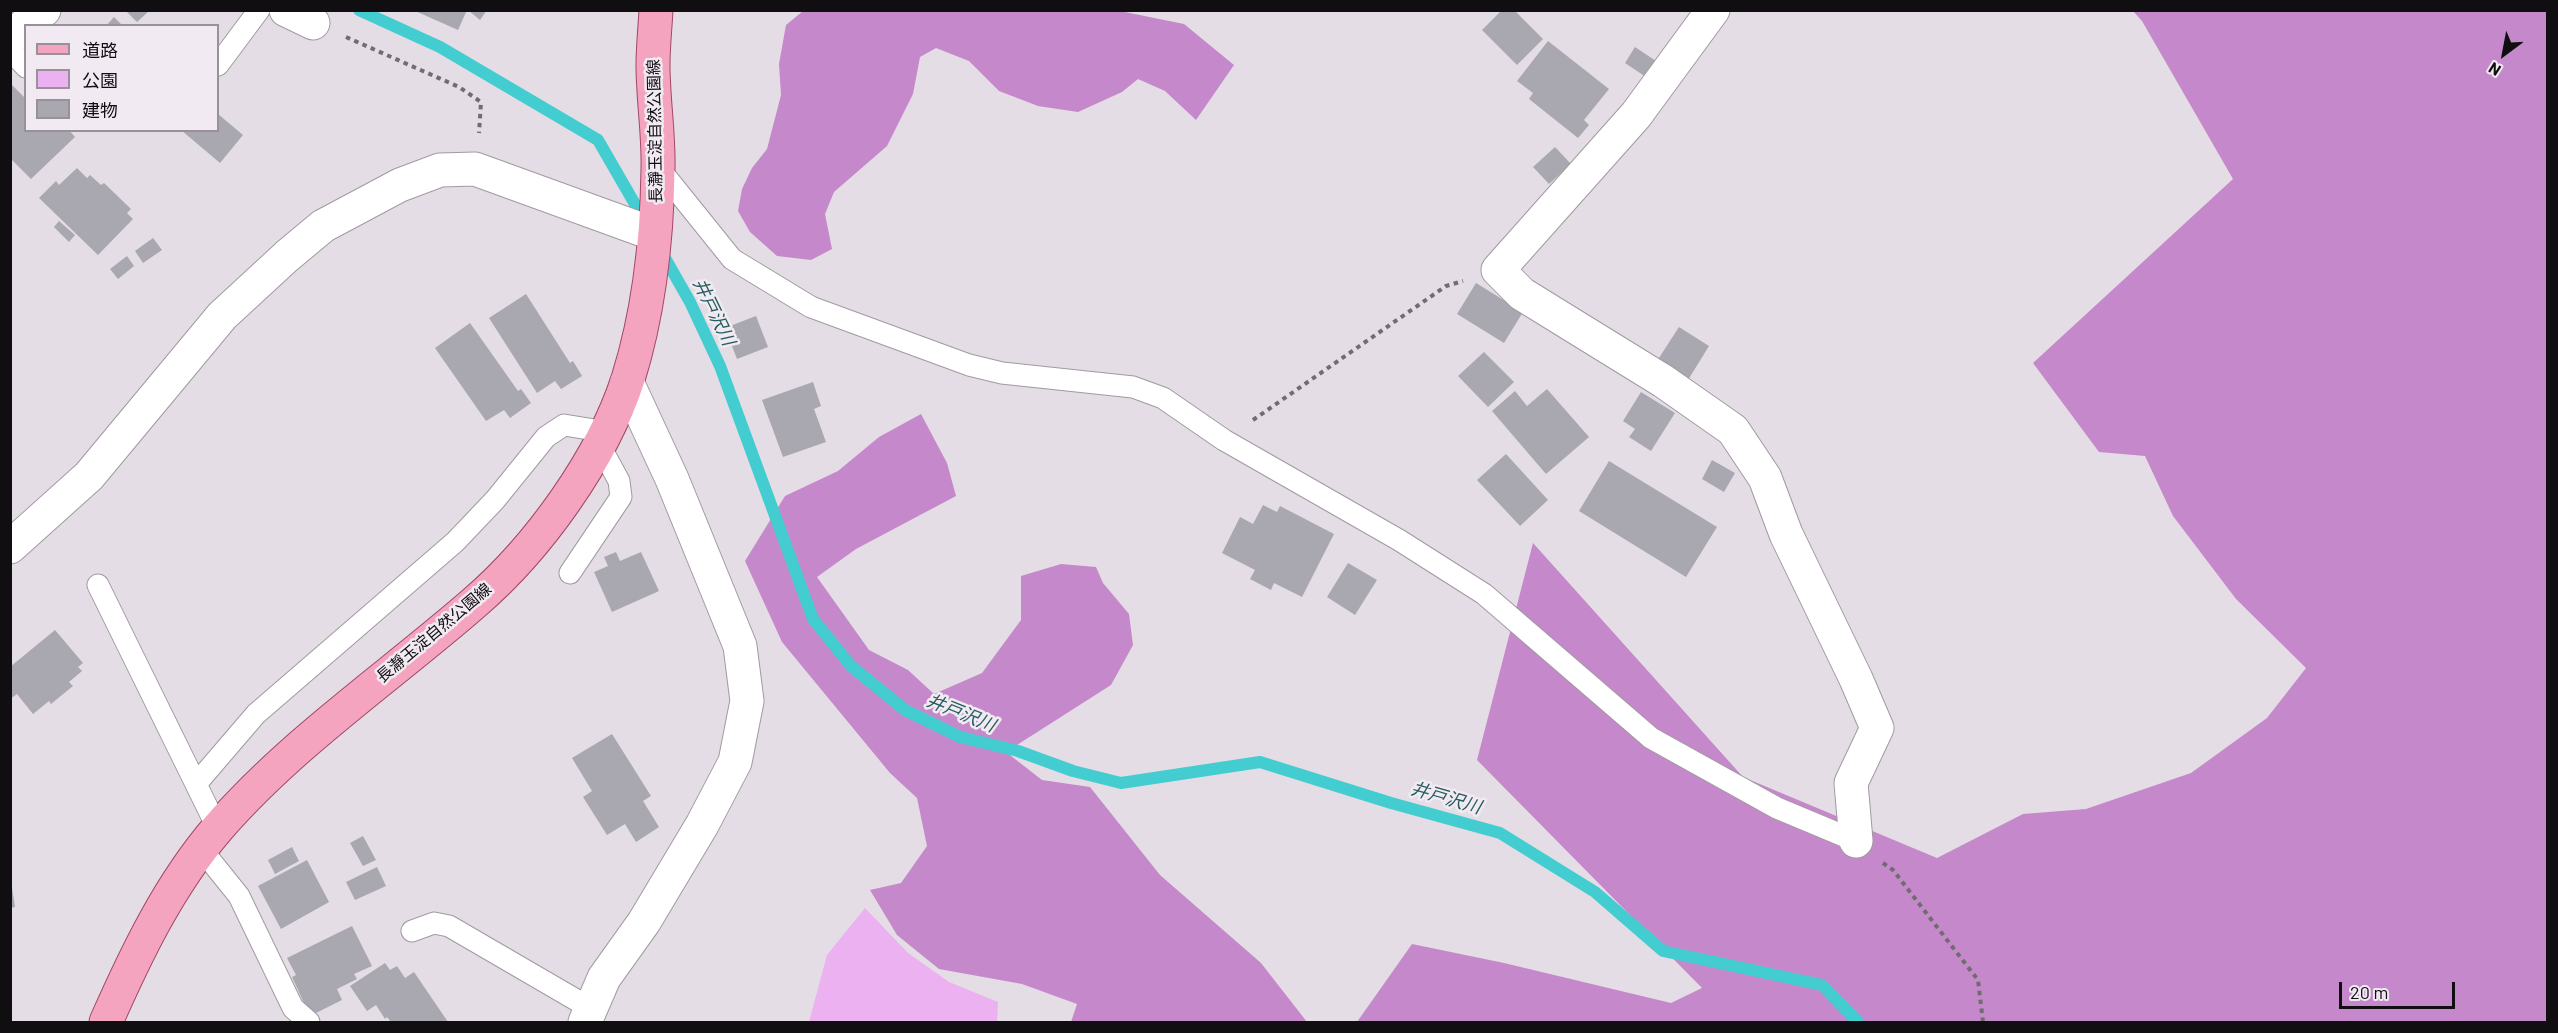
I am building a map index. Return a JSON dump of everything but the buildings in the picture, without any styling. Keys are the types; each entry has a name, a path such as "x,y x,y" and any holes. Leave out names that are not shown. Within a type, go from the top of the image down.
{"main road":[{"name":"長瀞玉淀自然公園線","path":"106,1023 132,964 178,883 210,839 298,749 476,601 538,536 603,439 627,382 643,326 654,234 658,167 653,66 656,10"}],"street":[{"path":"26,24 44,10"},
{"path":"1713,10 1636,115 1498,270 1522,294 1627,358 1732,430 1765,478 1786,534 1856,679 1877,729 1851,783 1856,841"},
{"path":"10,39 24,26"},
{"path":"10,548 89,476 222,316 323,226 400,185 440,170 475,169 654,234"},
{"path":"587,1015 604,978 644,922 702,825 735,762 747,701 740,646 672,479 627,382"}],"lane":[{"path":"219,64 259,10"},
{"path":"10,50 24,65"},
{"path":"658,167 732,259 811,307 969,365 1002,373 1133,387 1163,398 1224,440 1399,540 1484,594 1651,738 1777,808 1856,841"},
{"path":"196,784 256,714 456,542 495,500 546,437 564,425 603,439 620,481 621,497 570,573"},
{"path":"98,585 196,784 210,839 293,1008 309,1023"},
{"path":"412,931 434,923 449,926 587,1015"}],"path":[{"path":"300,17 459,87 481,102 478,138"},
{"path":"1224,440 1446,286 1498,270"},
{"path":"1856,841 1893,870 1978,980 1983,1023"}],"green space":[{"path":"865,908 908,953 949,982 998,1002 997,1022 809,1022 827,955"}],"shaded area":[{"path":"1115,10 1184,24 1234,65 1196,120 1165,91 1138,79 1122,92 1078,112 1038,106 999,91 969,61 936,48 920,57 913,94 887,146 834,192 825,214 832,249 811,260 777,256 750,232 738,211 742,189 752,168 767,149 781,95 779,64 786,25 803,11"},
{"path":"2133,11 2547,11 2547,1022 1357,1022 1412,944 1504,963 1671,1003 1702,988 1477,760 1533,543 1743,777 1937,858 2023,814 2086,809 2191,773 2267,718 2306,668 2236,599 2173,516 2145,456 2099,452 2033,363 2233,179 2142,21"},
{"path":"921,414 947,463 956,496 856,549 817,577 869,650 908,670 934,694 982,673 1021,620 1021,576 1061,564 1096,567 1103,583 1129,614 1133,645 1111,685 1006,752 1042,780 1090,787 1160,875 1261,963 1307,1022 1071,1022 1077,1004 1022,984 939,969 897,935 870,890 901,883 927,846 917,798 890,773 782,642 745,561 785,496 838,471 879,437"}],"waterway":[{"name":"井戸沢川","path":"359,10 440,47 598,140 647,225"},
{"name":"井戸沢川","path":"661,251 690,302 720,366 813,619 851,666 905,710 960,737 1018,751 1073,771 1121,783 1260,762 1391,803 1500,833 1595,892 1663,951 1822,985 1858,1022"}]}
